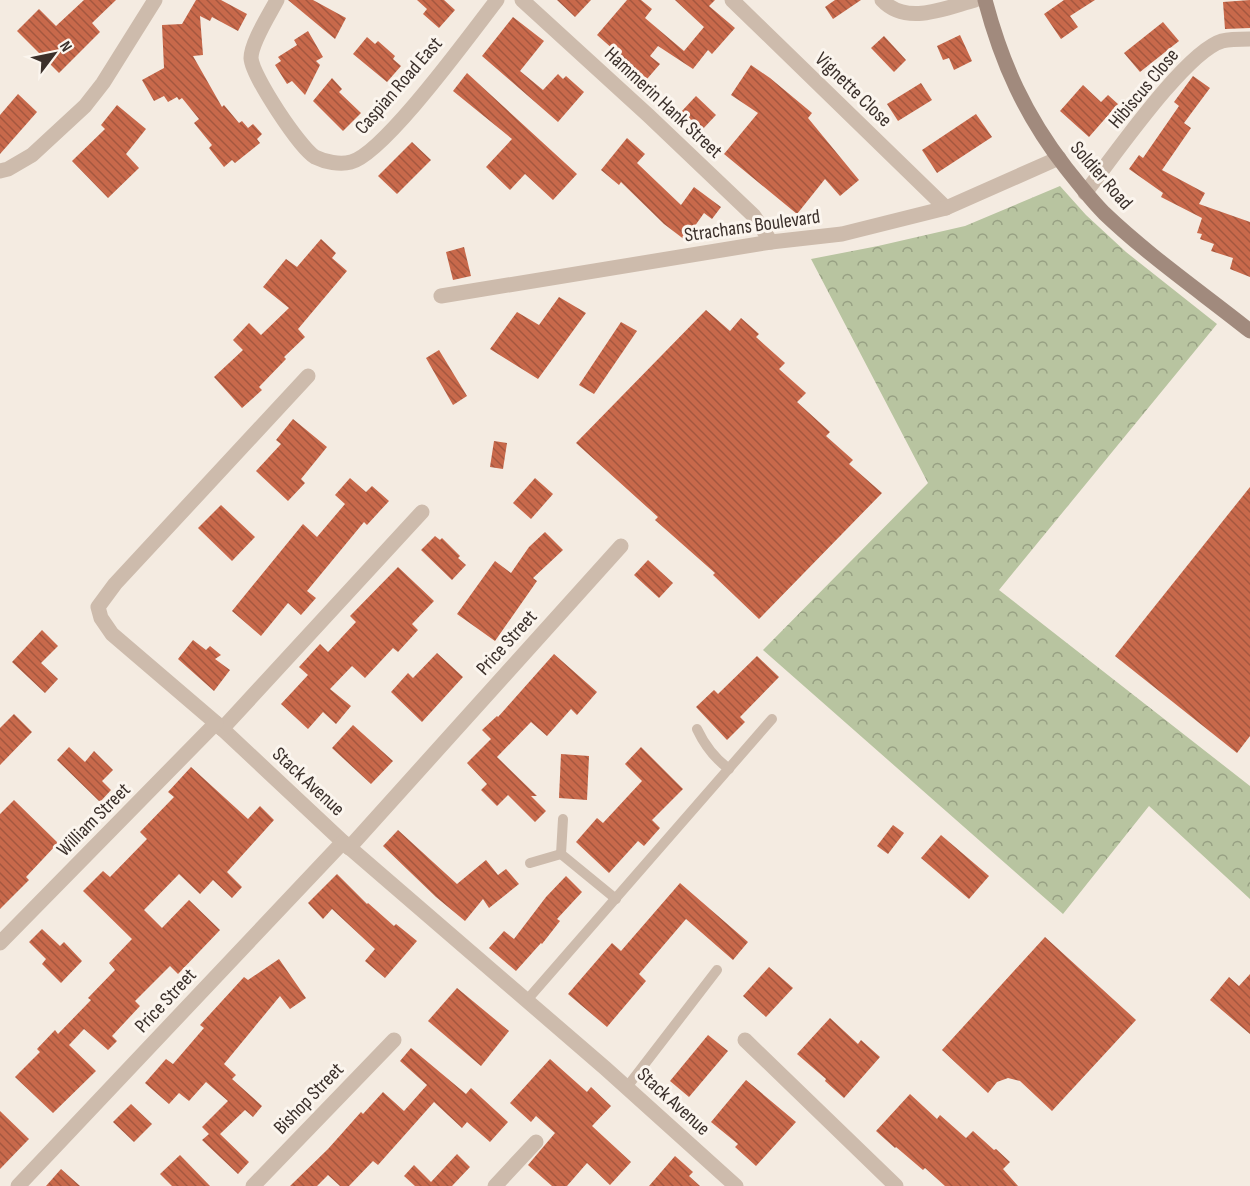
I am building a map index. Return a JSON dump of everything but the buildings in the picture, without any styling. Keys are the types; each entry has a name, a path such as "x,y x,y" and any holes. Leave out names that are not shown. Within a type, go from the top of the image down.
{"main road":[{"name":"Soldier Road","path":"986,0 994,33 1011,80 1039,131 1085,193 1144,248 1250,331"}],"street":[{"path":"0,171 8,169 32,154 85,106 103,83 155,0"},
{"name":"Caspian Road East","path":"277,0 251,51 251,62 265,93 314,156 333,163 352,162 375,147 400,121 497,0"},
{"name":"Hammerin Hank Street","path":"522,0 754,216 771,242"},
{"name":"Vignette Close","path":"732,0 946,208"},
{"path":"882,0 889,7 906,14 927,12 975,0"},
{"name":"Hibiscus Close","path":"1085,193 1175,78 1201,53 1222,41 1250,39"},
{"name":"Strachans Boulevard","path":"441,296 771,242 842,234 946,208 1059,158"},
{"name":"Stack Avenue","path":"308,376 115,584 98,607 100,618 112,634 219,726 346,845 627,1087 736,1186"},
{"name":"William Street","path":"0,943 219,726 422,512"},
{"name":"Price Street","path":"18,1186 346,845 621,546"},
{"name":"Bishop Street","path":"253,1186 394,1040"},
{"path":"745,1040 896,1186"},
{"path":"495,1186 536,1142"}],"lane":[{"path":"527,1000 772,718"},
{"path":"697,729 716,760 729,769"},
{"path":"561,854 563,819"},
{"path":"561,854 616,899"},
{"path":"530,863 561,854"},
{"path":"627,1087 717,970"}],"green space":[{"path":"1060,186 1086,215 1126,252 1217,324 999,590 1250,786 1250,899 1149,806 1063,914 763,650 928,483 811,259 965,226"}]}
